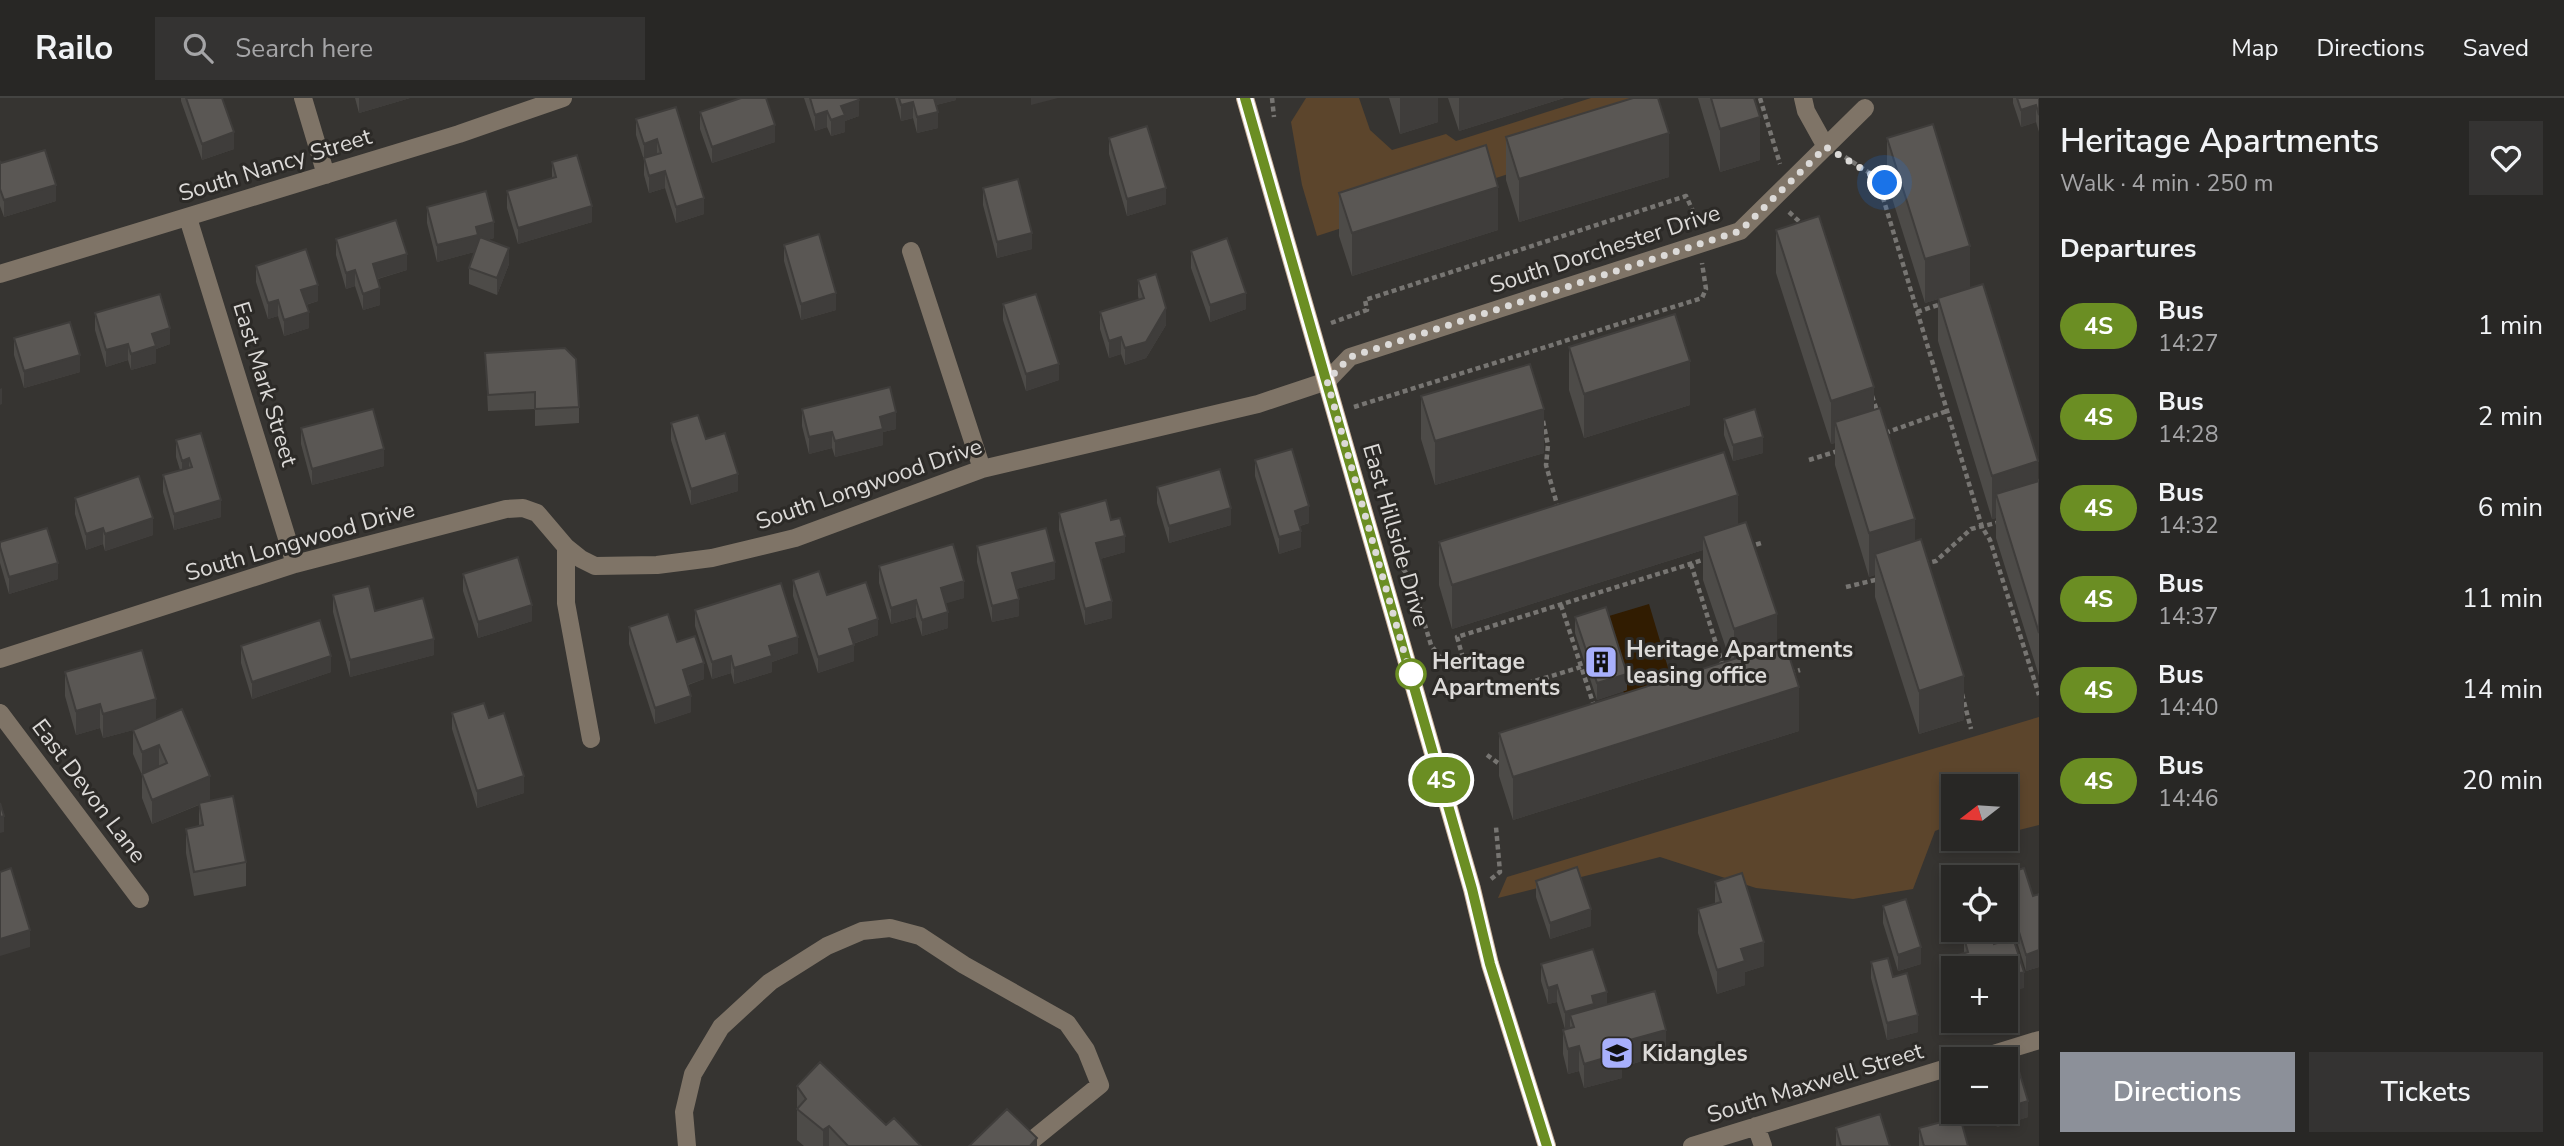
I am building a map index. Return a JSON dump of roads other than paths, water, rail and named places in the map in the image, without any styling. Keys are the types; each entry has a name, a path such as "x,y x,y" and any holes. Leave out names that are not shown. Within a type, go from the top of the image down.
{"main road":[{"name":"East Hillside Drive","path":"1245,98 1472,889 1490,964 1548,1146"}],"street":[{"path":"303,98 326,175"},
{"name":"South Nancy Street","path":"0,274 472,130 563,98"},
{"path":"1803,98 1806,111 1826,147"},
{"name":"South Dorchester Drive","path":"1327,381 1350,357 1699,236 1740,231 1865,108"},
{"name":"East Mark Street","path":"188,218 295,564"},
{"path":"911,251 982,469"},
{"name":"South Longwood Drive","path":"0,659 295,564 517,507 537,513 566,547 594,566 657,565 712,558 795,538 982,469 1258,404 1327,381"},
{"path":"566,547 566,603 591,739"},
{"name":"East Devon Lane","path":"0,713 139,900"},
{"path":"687,1146 684,1111 693,1074 721,1027 770,982 827,946 862,932 890,928 920,936 964,965 1067,1023 1086,1050 1100,1085 1031,1141"},
{"path":"2016,1047 2039,1040"},
{"name":"South Maxwell Street","path":"1692,1146 1941,1070"},
{"path":"1756,1126 1763,1146"}],"place":[{"name":"Heritage Apartments leasing office","path":"1601,662"},
{"name":"Heritage Apartments","path":"1411,674"},
{"name":"Kidangles","path":"1617,1053"}]}
